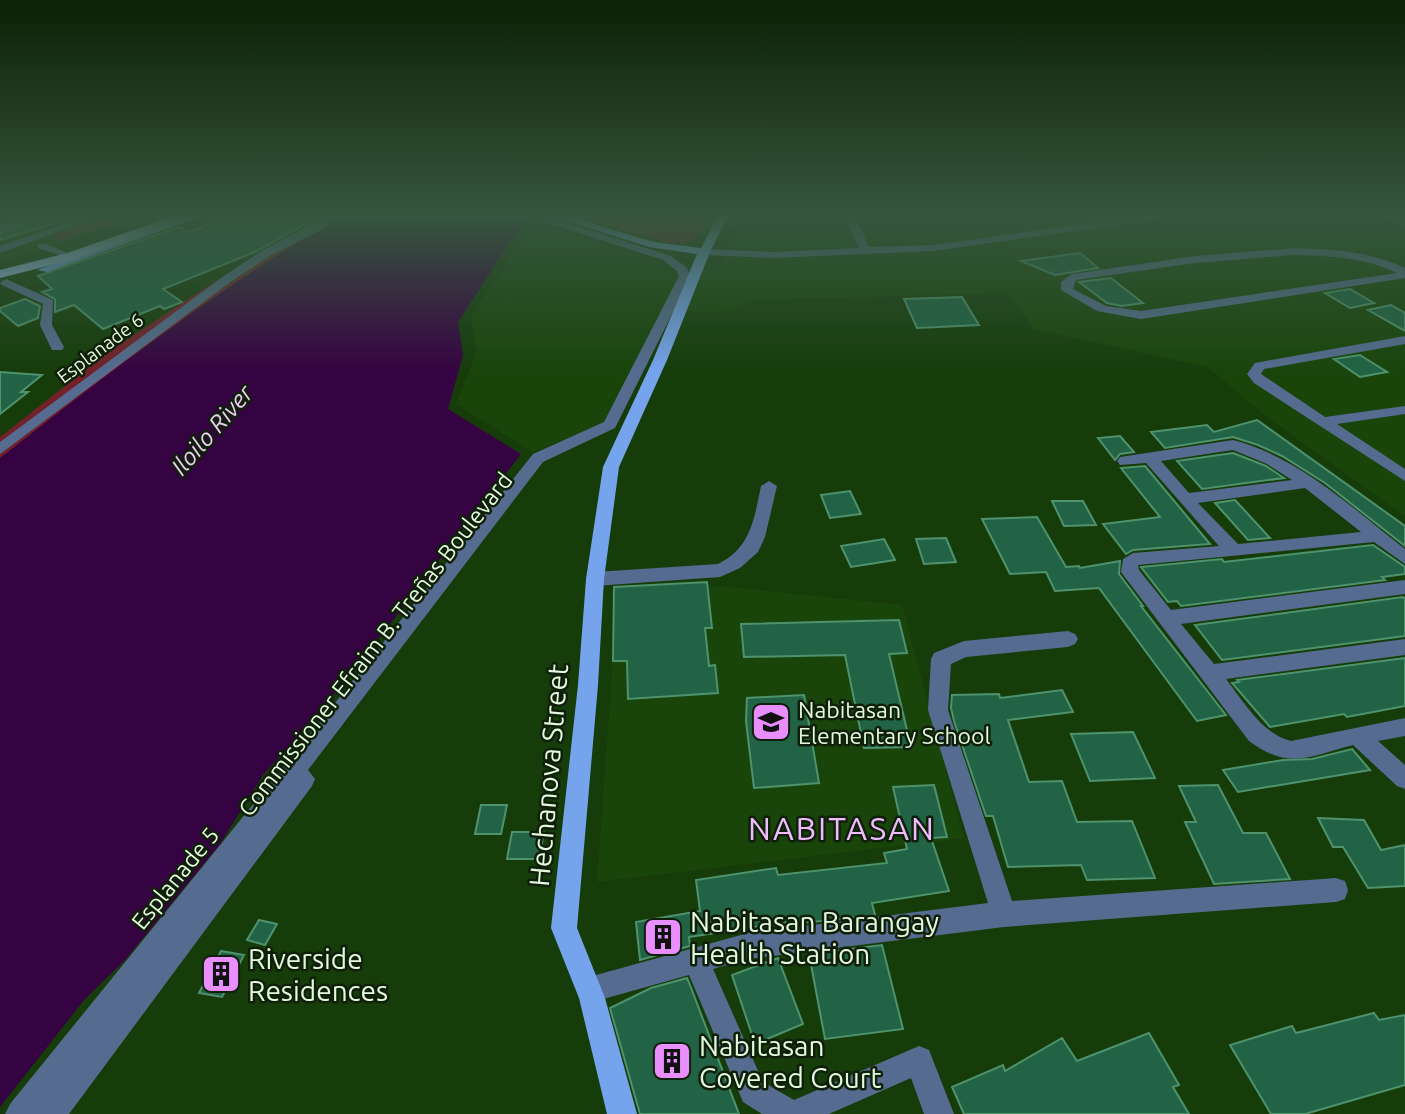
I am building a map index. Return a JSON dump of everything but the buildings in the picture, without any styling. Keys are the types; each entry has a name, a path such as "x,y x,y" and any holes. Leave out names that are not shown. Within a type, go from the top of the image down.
{"highway":[{"path":"2,281 36,268"}],"main road":[{"path":"623,435 660,360 697,268"},
{"name":"Hechanova Street","path":"622,1114 589,990 564,928 595,579 611,467 623,435"}],"street":[{"name":"Esplanade 6","path":"0,449 127,351 243,268"},
{"name":"Esplanade 5","path":"20,1114 319,740 538,458 610,425 685,276 681,268"},
{"path":"1142,268 1072,277 1067,282 1066,290 1090,306 1117,314 1141,315 1405,273"},
{"path":"2,281 14,288 38,295 49,303 46,325 57,348"},
{"path":"1403,342 1260,366 1255,369 1254,374 1259,380 1405,476"},
{"path":"1322,422 1405,410"},
{"name":"Commissioner Efraim B. Treñas Boulevard","path":"51,1114 266,827 549,462 582,446 623,435"},
{"path":"1125,461 1233,445 1248,446 1307,483 1405,558"},
{"path":"1150,458 1234,551"},
{"path":"1185,499 1307,483"},
{"path":"595,579 720,570 736,564 748,555 756,538 769,486"},
{"path":"1376,536 1133,559 1129,564 1130,572 1257,734 1274,747 1291,751 1405,727"},
{"path":"1168,618 1405,587"},
{"path":"1004,914 938,710 941,659 964,649 1068,639"},
{"path":"1211,673 1405,647"},
{"path":"1357,735 1405,779"},
{"path":"589,990 748,946 1004,914 1336,890"},
{"path":"696,960 753,1092 792,1114 919,1060 939,1114"}],"shaded area":[{"path":"239,268 273,268 0,464 0,437 107,353"},
{"path":"504,268 1405,268 1405,516 1267,417 1207,367 1034,329 1007,293 754,300 723,312 662,311 604,423 533,452 456,404 476,353 471,315"},
{"name":"Nabitasan Elementary School","path":"718,586 902,605 964,838 597,882 618,590"}],"water":[{"name":"Iloilo River","path":"258,268 493,268 458,322 463,355 448,409 521,454 360,663 263,775 220,844 125,960 85,999 0,1107 0,458 124,362"}],"place":[{"name":"Nabitasan Elementary School","path":"771,722"},
{"name":"Nabitasan Barangay Health Station","path":"663,937"},
{"name":"Riverside Residences","path":"221,974"},
{"name":"Nabitasan Covered Court","path":"672,1061"}],"district":[{"name":"NABITASAN","path":"842,828"}]}
